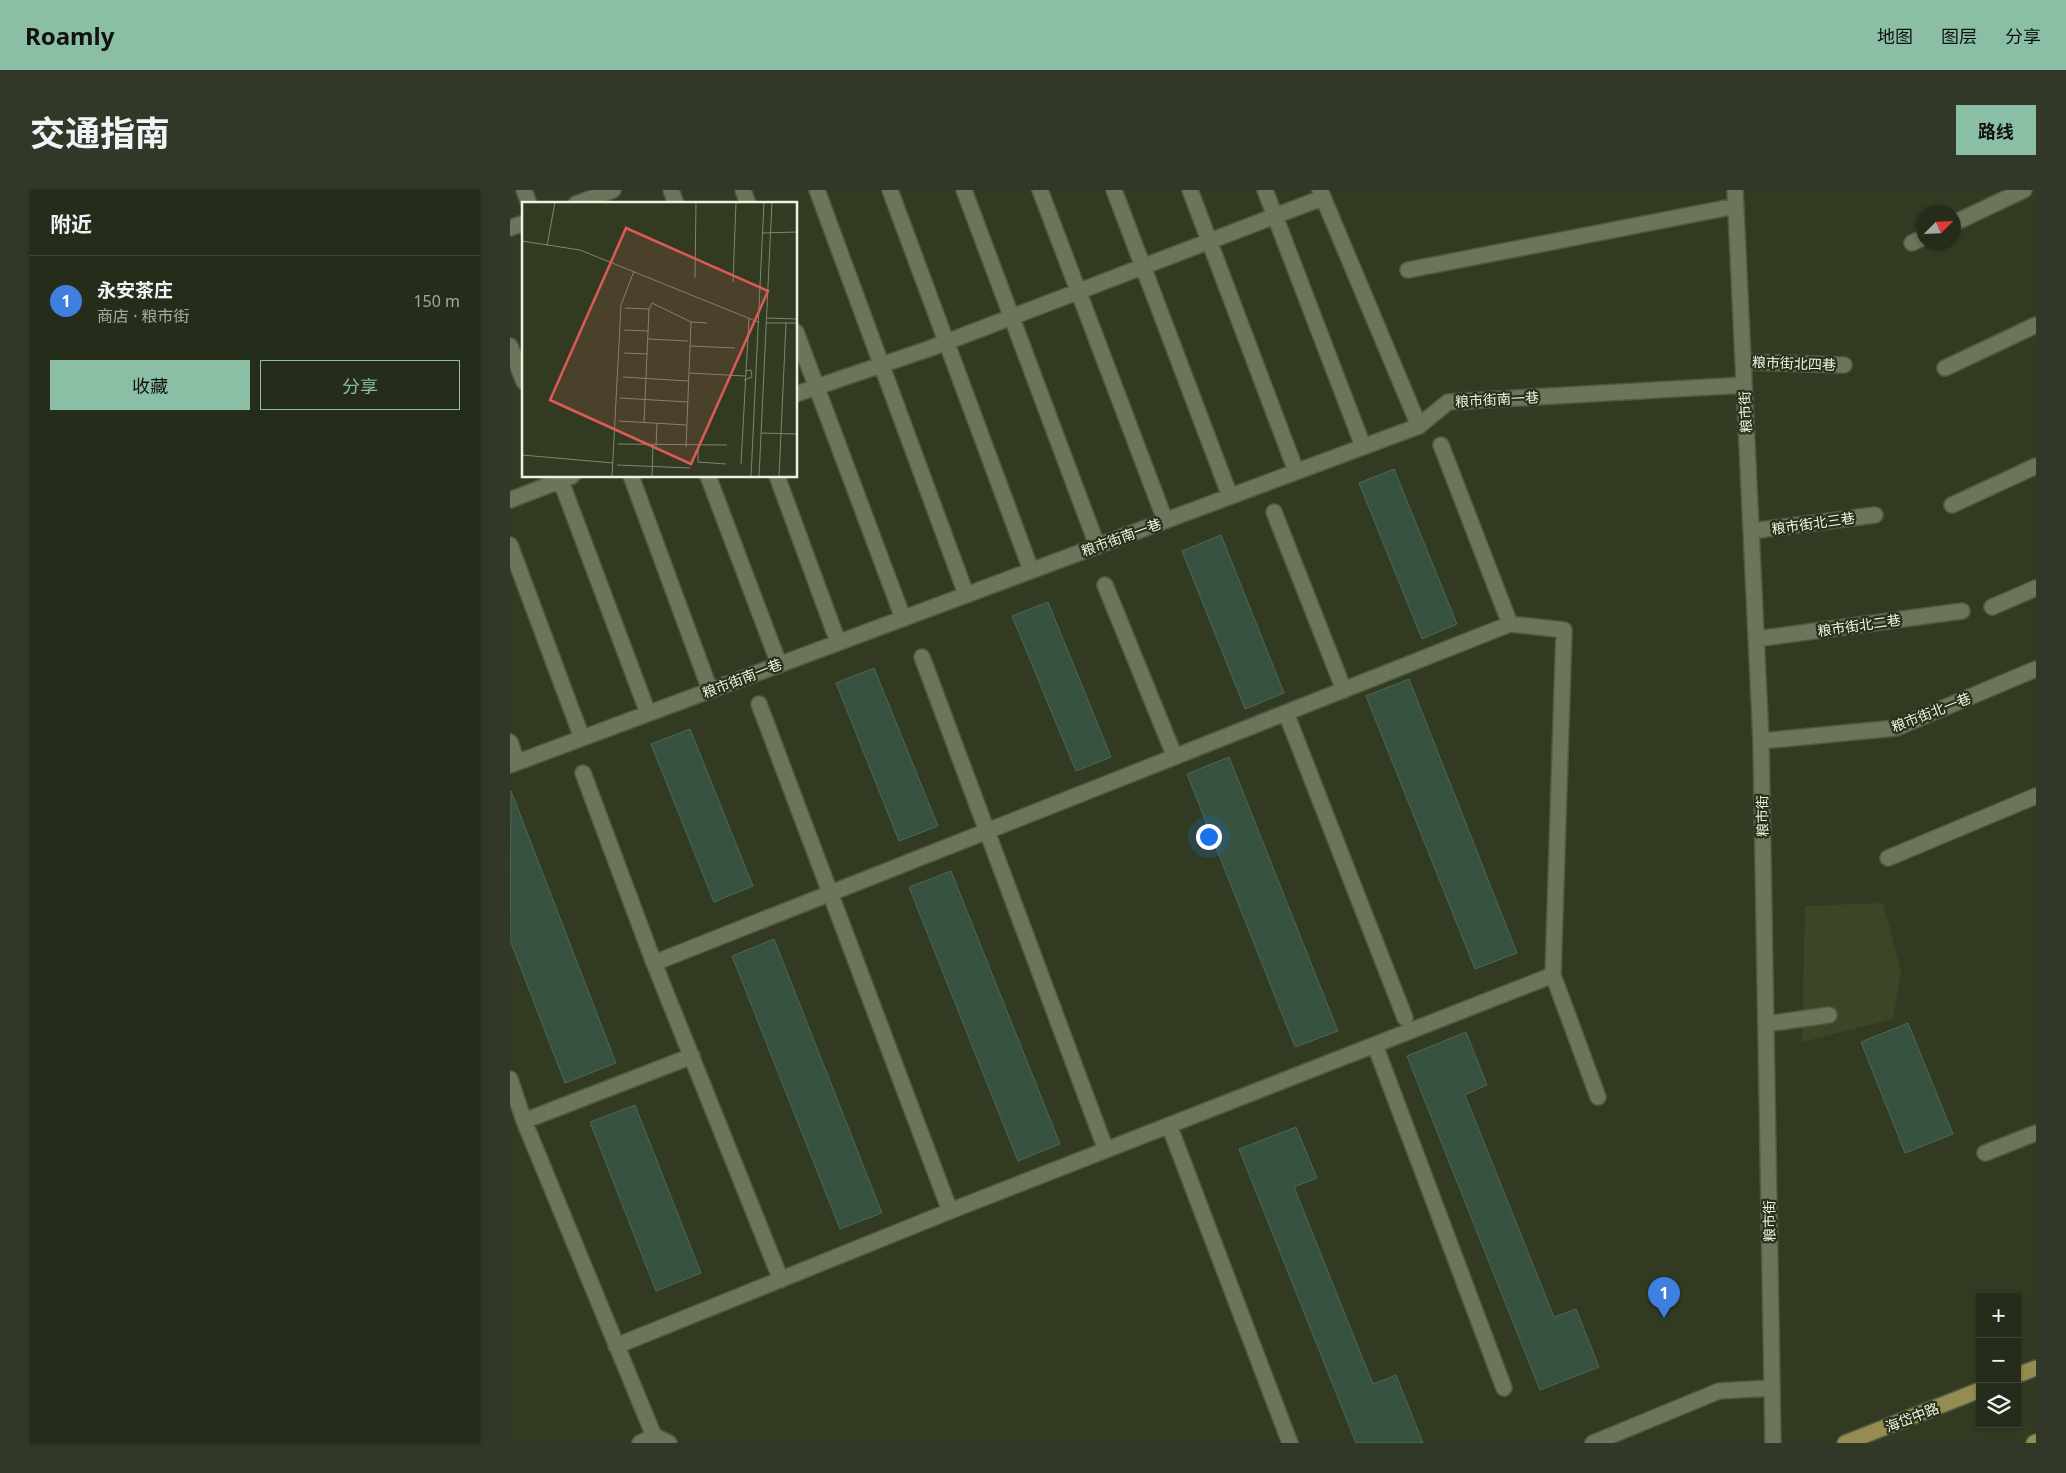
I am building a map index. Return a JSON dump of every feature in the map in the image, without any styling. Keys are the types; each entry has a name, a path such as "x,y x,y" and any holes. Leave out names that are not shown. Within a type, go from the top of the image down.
{"main road":[{"path":"2021,1374 2036,1368"},
{"name":"海岱中路","path":"1845,1443 1976,1392"}],"street":[{"path":"524,190 528,202"},
{"path":"671,190 675,202"},
{"path":"743,190 747,202"},
{"path":"817,190 966,594"},
{"path":"890,190 1030,570"},
{"path":"964,190 1097,546"},
{"path":"1040,190 1165,520"},
{"path":"1114,190 1230,496"},
{"path":"1190,190 1296,471"},
{"path":"1265,190 1363,446"},
{"name":"粮市街","path":"1735,190 1761,741 1772,1443"},
{"path":"1961,220 2024,190"},
{"path":"798,393 882,365 1012,317 1275,216 1321,194 1419,426"},
{"path":"582,202 605,195"},
{"path":"1408,270 1736,206"},
{"path":"510,228 522,224"},
{"path":"1945,368 2036,325"},
{"path":"798,337 903,618"},
{"path":"510,346 522,377"},
{"name":"粮市街北四巷","path":"1743,362 1844,365"},
{"name":"粮市街南一巷","path":"514,763 1419,426 1448,402 1744,385"},
{"path":"1442,445 1510,624"},
{"path":"1952,504 2036,466"},
{"path":"510,500 564,478 648,713"},
{"path":"632,478 710,690"},
{"path":"709,478 779,664"},
{"path":"778,478 838,642"},
{"path":"1274,512 1344,690"},
{"name":"粮市街北三巷","path":"1751,531 1875,515"},
{"path":"510,545 582,738"},
{"path":"1105,585 1175,757"},
{"path":"1992,607 2036,588"},
{"name":"粮市街北二巷","path":"1756,639 1962,611"},
{"path":"654,963 830,895 1510,624 1564,630 1553,975 1598,1098"},
{"path":"922,657 1106,1150"},
{"name":"粮市街北一巷","path":"1761,741 1896,728 2036,670"},
{"path":"759,704 950,1211"},
{"path":"1286,713 1405,1018"},
{"path":"510,742 514,763"},
{"path":"583,773 654,963 781,1280"},
{"path":"1888,858 2036,796"},
{"path":"616,1346 950,1211 1553,975"},
{"path":"1766,1024 1829,1015"},
{"path":"1375,1045 1504,1388"},
{"path":"524,1121 692,1056"},
{"path":"510,1079 514,1101 524,1121 654,1436 669,1443"},
{"path":"1169,1125 1290,1443"},
{"path":"1985,1153 2036,1133"},
{"path":"1593,1443 1719,1391 1772,1388"},
{"path":"640,1443 654,1436"}],"shaded area":[{"path":"1883,903 1901,971 1893,1019 1802,1042 1805,906"}],"building":[{"path":"1394,469 1457,624 1422,639 1359,483"},
{"path":"1221,535 1284,693 1245,709 1182,551"},
{"path":"1048,602 1111,757 1076,771 1012,616"},
{"path":"874,668 938,826 899,841 836,683"},
{"path":"1409,679 1517,953 1475,969 1366,696"},
{"path":"690,729 753,886 714,902 651,744"},
{"path":"1229,757 1338,1031 1295,1047 1187,774"},
{"path":"511,791 616,1063 565,1083 510,940"},
{"path":"951,871 1060,1144 1018,1161 909,887"},
{"path":"774,939 882,1213 840,1229 732,956"},
{"path":"1908,1023 1953,1134 1905,1153 1861,1042"},
{"path":"1466,1032 1487,1085 1465,1095 1554,1317 1576,1309 1599,1367 1540,1390 1407,1056"},
{"path":"635,1105 701,1273 656,1291 590,1122"},
{"path":"1296,1127 1317,1178 1294,1187 1373,1384 1396,1375 1423,1443 1356,1443 1239,1149"}],"place":[{"name":"永安茶庄","path":"1664,1318"}]}
